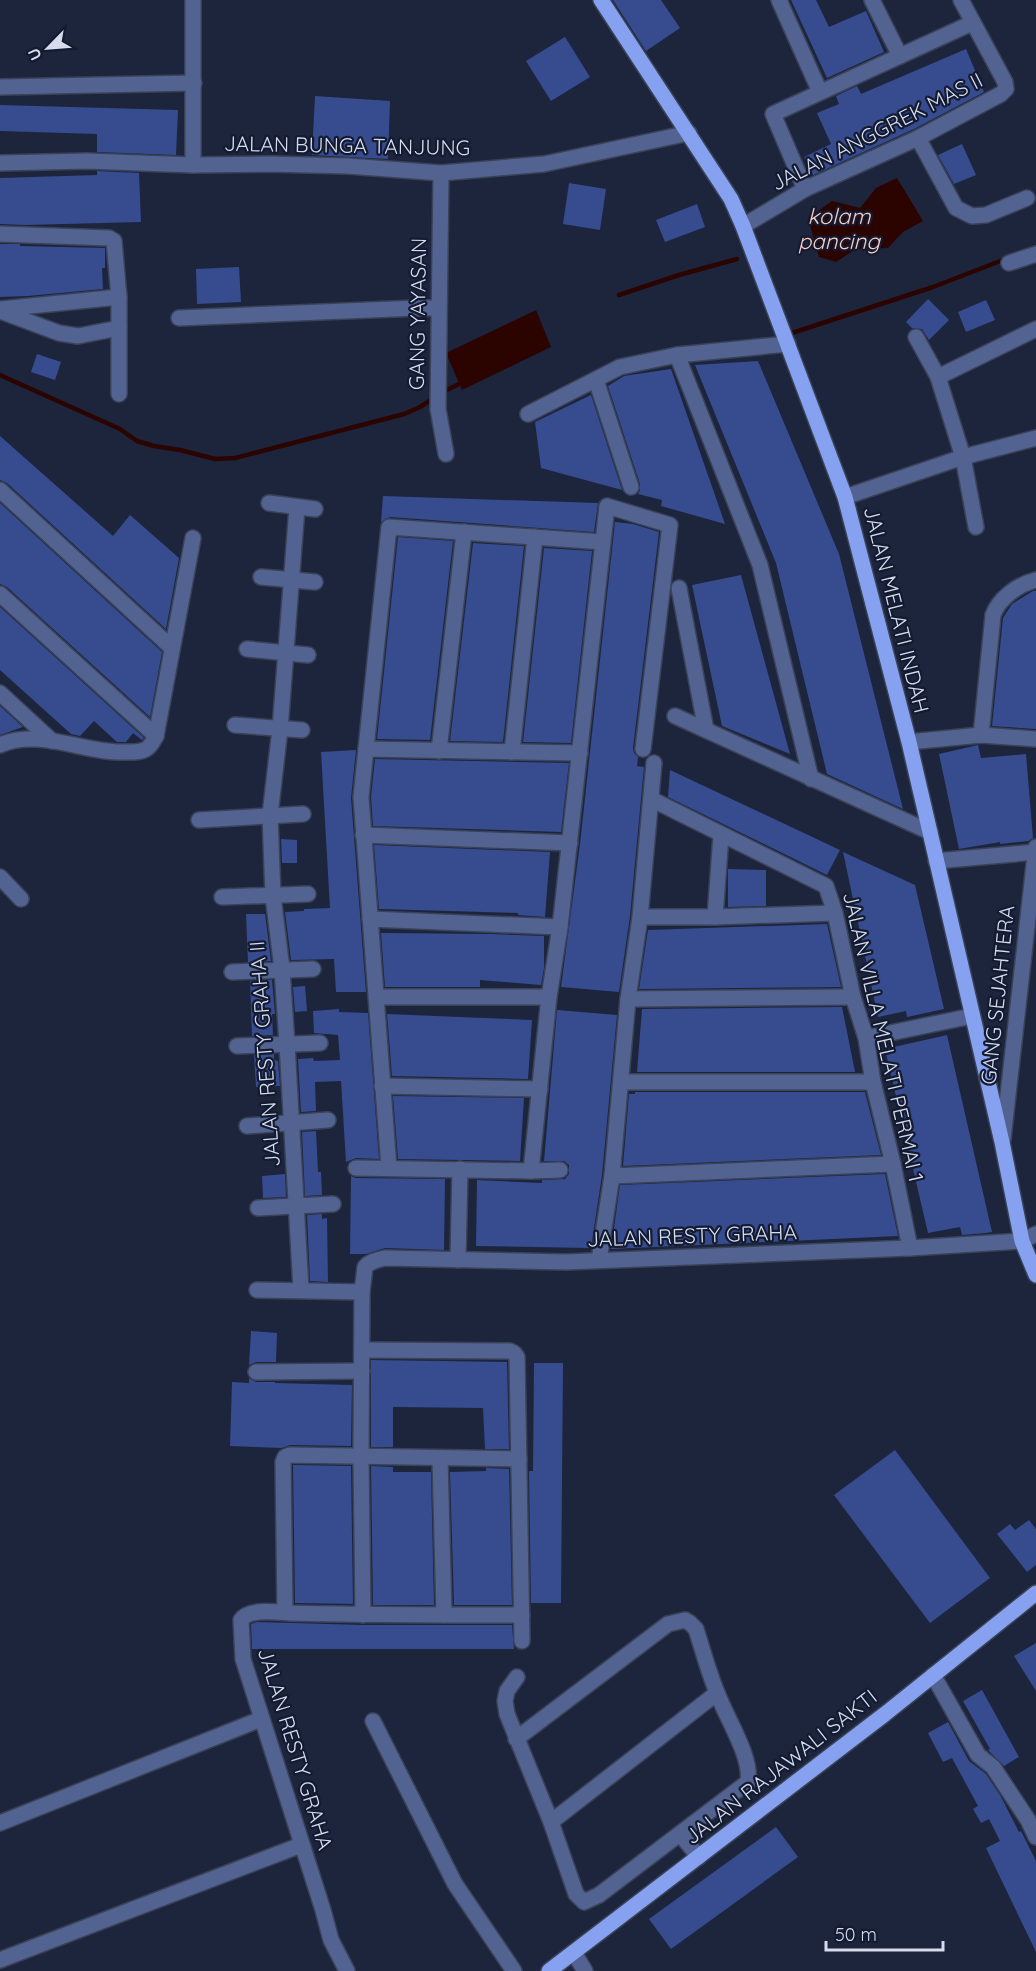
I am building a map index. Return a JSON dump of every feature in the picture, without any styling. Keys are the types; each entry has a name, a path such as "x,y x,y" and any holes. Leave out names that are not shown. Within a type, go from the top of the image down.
{"main road":[{"name":"JALAN MELATI INDAH","path":"601,0 731,199 845,497 909,742 1002,1142 1029,1238 1036,1275"},
{"name":"JALAN RAJAWALI SAKTI","path":"549,1971 933,1676 1036,1593"}],"street":[{"path":"193,0 193,165"},
{"path":"779,0 820,92"},
{"path":"872,0 900,56"},
{"name":"JALAN ANGGREK MAS II","path":"743,226 806,189 918,138 1006,89 1005,82 961,0"},
{"path":"806,189 772,114 972,23"},
{"path":"0,87 194,83"},
{"name":"JALAN BUNGA TANJUNG","path":"0,163 87,161 193,165 291,165 441,173 544,164 689,132"},
{"path":"918,138 956,208 972,216 986,215 1027,198"},
{"name":"GANG YAYASAN","path":"441,173 438,409 446,454"},
{"path":"0,234 112,239 114,241 119,297 118,394"},
{"path":"1009,263 1036,254"},
{"path":"0,310 119,297"},
{"path":"179,318 439,308"},
{"path":"0,310 59,333 78,336 119,328"},
{"path":"938,377 1036,329"},
{"path":"916,337 938,377 963,457 976,527"},
{"path":"528,414 620,367 677,355 788,344"},
{"path":"677,355 760,565 811,779"},
{"path":"596,380 632,487"},
{"path":"845,497 963,457 1036,438"},
{"path":"0,490 172,648"},
{"path":"269,503 315,509"},
{"path":"531,1171 549,997 570,843 607,506 670,525 643,749"},
{"name":"JALAN RESTY GRAHA II","path":"297,507 280,729 270,815 273,896 282,969 301,1289"},
{"path":"389,1168 361,797 389,526 603,542"},
{"path":"439,751 464,532"},
{"path":"513,752 535,537"},
{"path":"0,745 22,739 52,741 110,752 126,752 144,750 153,742 193,538"},
{"path":"261,577 315,582"},
{"path":"981,735 993,615 997,604 1023,583 1036,580"},
{"path":"679,588 706,730"},
{"path":"0,594 156,736"},
{"path":"247,649 308,655"},
{"path":"0,693 52,741"},
{"path":"675,716 930,832"},
{"path":"235,725 302,730"},
{"path":"909,742 981,735 1036,739"},
{"path":"366,750 580,753"},
{"path":"599,1260 612,1176 628,999 640,917 654,764"},
{"name":"JALAN VILLA MELATI PERMAI 1","path":"651,799 826,886 835,913 853,997 866,1038 873,1082 910,1248"},
{"path":"199,820 303,814"},
{"path":"363,835 570,843"},
{"path":"715,917 721,835"},
{"path":"936,861 1036,850"},
{"name":"GANG SEJAHTERA","path":"1002,1142 1036,850"},
{"path":"0,877 21,898"},
{"path":"222,897 308,894"},
{"path":"640,917 835,913"},
{"path":"370,920 560,927"},
{"path":"232,972 313,969"},
{"path":"376,997 549,997"},
{"path":"628,999 853,997"},
{"path":"866,1038 972,1016"},
{"path":"237,1046 320,1043"},
{"path":"621,1082 873,1082"},
{"path":"382,1086 540,1089"},
{"path":"247,1126 328,1120"},
{"path":"612,1176 893,1164"},
{"path":"356,1168 560,1170"},
{"path":"458,1260 460,1169"},
{"path":"258,1209 333,1204"},
{"name":"JALAN RESTY GRAHA","path":"362,1292 365,1267 374,1260 385,1258 566,1262 910,1248 1029,1238"},
{"path":"257,1290 301,1289 362,1292 363,1615"},
{"path":"362,1350 514,1353 517,1357 522,1641"},
{"path":"256,1372 362,1371"},
{"path":"285,1612 283,1462 285,1457 290,1455 519,1459"},
{"path":"440,1458 444,1615"},
{"name":"JALAN RESTY GRAHA","path":"346,1971 331,1940 243,1659 241,1620 249,1614 285,1612 363,1615 522,1615"},
{"path":"516,1739 668,1624 684,1620 696,1629 717,1693 745,1756 749,1777 748,1782 680,1834 599,1895 584,1902 576,1894 551,1822 516,1739 507,1714 505,1701 507,1691 517,1677"},
{"path":"933,1676 978,1755 993,1767 1028,1820 1036,1837"},
{"path":"551,1822 717,1693"},
{"path":"0,1823 261,1719"},
{"path":"373,1721 455,1884 514,1971"},
{"path":"680,1834 699,1857"},
{"path":"0,1960 301,1845"},
{"path":"574,1953 585,1971"}],"water":[{"name":"kolam pancing","path":"897,178 923,221 903,232 888,248 856,249 836,262 819,257 808,218 832,201 860,208 876,188"},
{"path":"536,310 551,347 462,390 446,353"}],"building":[{"path":"613,0 661,0 680,28 646,51"},
{"path":"791,0 816,0 829,27 866,11 884,52 827,78"},
{"path":"565,37 590,77 551,101 526,61"},
{"path":"966,49 984,92 914,129 813,175 804,157 831,144 817,113 839,104 836,96 857,86 861,94"},
{"path":"315,96 390,101 388,159 312,155"},
{"path":"0,105 178,110 176,155 97,152 97,134 0,131"},
{"path":"962,144 976,175 954,184 938,155"},
{"path":"97,171 139,173 141,222 0,224 0,178 97,175"},
{"path":"569,183 606,189 600,230 563,224"},
{"path":"697,204 705,227 665,242 656,220"},
{"path":"0,244 105,248 105,268 102,268 103,289 0,297"},
{"path":"239,267 241,302 197,304 196,269"},
{"path":"928,299 949,320 929,340 922,329 912,328 906,322"},
{"path":"986,300 995,320 966,332 958,312"},
{"path":"37,354 61,362 55,380 31,372"},
{"path":"758,361 839,554 903,809 827,774 776,563 695,365"},
{"path":"671,369 725,524 661,506 662,500 638,494 640,484 608,386 624,376"},
{"path":"591,395 622,490 541,468 535,422"},
{"path":"0,436 113,536 130,515 179,558 166,629 7,483 0,480"},
{"path":"383,496 598,503 594,532 390,517 381,522"},
{"path":"0,503 162,652 150,717 7,587 0,584"},
{"path":"615,522 633,524 659,532 633,748 638,757 637,766 644,767 630,916 619,992 561,987 580,844"},
{"path":"398,537 453,541 430,740 377,739"},
{"path":"473,543 524,546 503,742 450,741"},
{"path":"544,548 592,551 571,743 523,742"},
{"path":"741,575 790,754 722,726 692,585"},
{"path":"1036,591 1036,729 992,726 1003,618 1012,604"},
{"path":"0,607 144,738 142,740 133,733 126,742 117,742 94,721 80,736 71,734 0,670"},
{"path":"0,706 23,727 0,735"},
{"path":"978,745 981,758 1026,754 1033,838 1028,841 1000,844 1000,842 959,849 939,754"},
{"path":"356,750 351,798 366,992 336,992 334,959 291,960 285,912 330,908 321,752"},
{"path":"375,759 569,763 561,832 373,826 371,797"},
{"path":"670,770 840,850 827,875 668,797"},
{"path":"281,839 297,840 297,863 282,863"},
{"path":"374,845 550,852 545,917 518,915 518,913 379,909"},
{"path":"843,852 915,885 944,1009 907,1017 906,1011 878,1017"},
{"path":"728,869 766,870 766,906 728,907"},
{"path":"246,914 265,914 271,961 248,962"},
{"path":"827,924 841,987 639,989 648,930"},
{"path":"381,933 544,936 544,968 541,985 480,980 480,987 385,987"},
{"path":"272,980 275,1014 272,1014 273,1035 252,1036 250,981"},
{"path":"305,986 307,1011 295,1012 293,987"},
{"path":"842,1007 855,1072 637,1072 642,1009"},
{"path":"339,1009 339,1012 368,1013 379,1159 356,1158 346,1162 341,1081 315,1082 316,1111 301,1112 298,1059 340,1060 338,1035 314,1033 313,1011"},
{"path":"557,1010 617,1015 602,1175 591,1248 476,1246 477,1180 542,1183 542,1180 565,1179 569,1174 569,1165 564,1161 544,1161"},
{"path":"387,1014 532,1020 528,1079 392,1076"},
{"path":"947,1035 992,1232 962,1235 960,1227 928,1233 885,1049"},
{"path":"274,1054 274,1060 278,1061 280,1086 256,1087 254,1055"},
{"path":"635,1092 865,1092 881,1155 623,1166 629,1094 635,1094"},
{"path":"393,1096 524,1098 520,1161 398,1159"},
{"path":"316,1131 318,1172 321,1172 322,1195 305,1196 302,1132"},
{"path":"285,1174 286,1197 263,1198 262,1176"},
{"path":"885,1174 898,1236 611,1249 620,1185"},
{"path":"351,1176 356,1178 445,1179 444,1250 385,1248 366,1254 350,1254"},
{"path":"322,1214 322,1219 327,1218 328,1282 310,1281 307,1215"},
{"path":"251,1331 277,1333 276,1362 256,1362 249,1365"},
{"path":"371,1360 507,1362 509,1449 485,1449 483,1408 393,1407 393,1447 371,1447"},
{"path":"534,1363 563,1363 561,1603 531,1603 529,1471 533,1471"},
{"path":"249,1378 256,1382 352,1385 351,1446 290,1445 282,1448 230,1446 232,1382 249,1383"},
{"path":"895,1450 990,1578 930,1623 834,1495"},
{"path":"293,1465 351,1466 353,1604 295,1603"},
{"path":"371,1466 393,1467 393,1472 431,1472 434,1605 373,1605"},
{"path":"486,1468 509,1469 512,1605 454,1605 450,1472 486,1471"},
{"path":"1029,1520 1036,1529 1036,1565 1027,1572 997,1534 1010,1524 1015,1530"},
{"path":"257,1622 512,1625 514,1649 252,1649 251,1624"},
{"path":"1036,1643 1036,1691 1014,1656"},
{"path":"982,1690 1019,1757 1004,1766 988,1750 990,1749 963,1701"},
{"path":"948,1722 969,1761 986,1774 1000,1795 1036,1861 1036,1952 986,1848 1000,1841 989,1819 981,1823 973,1809 978,1806 952,1758 943,1762 928,1733"},
{"path":"776,1827 798,1857 671,1949 649,1919"}],"waterway":[{"path":"792,333 933,287 1008,258"},
{"path":"619,295 737,259"},
{"path":"0,375 120,429 137,441 215,459 235,458 404,414 434,398"},
{"path":"441,393 463,382"}]}
